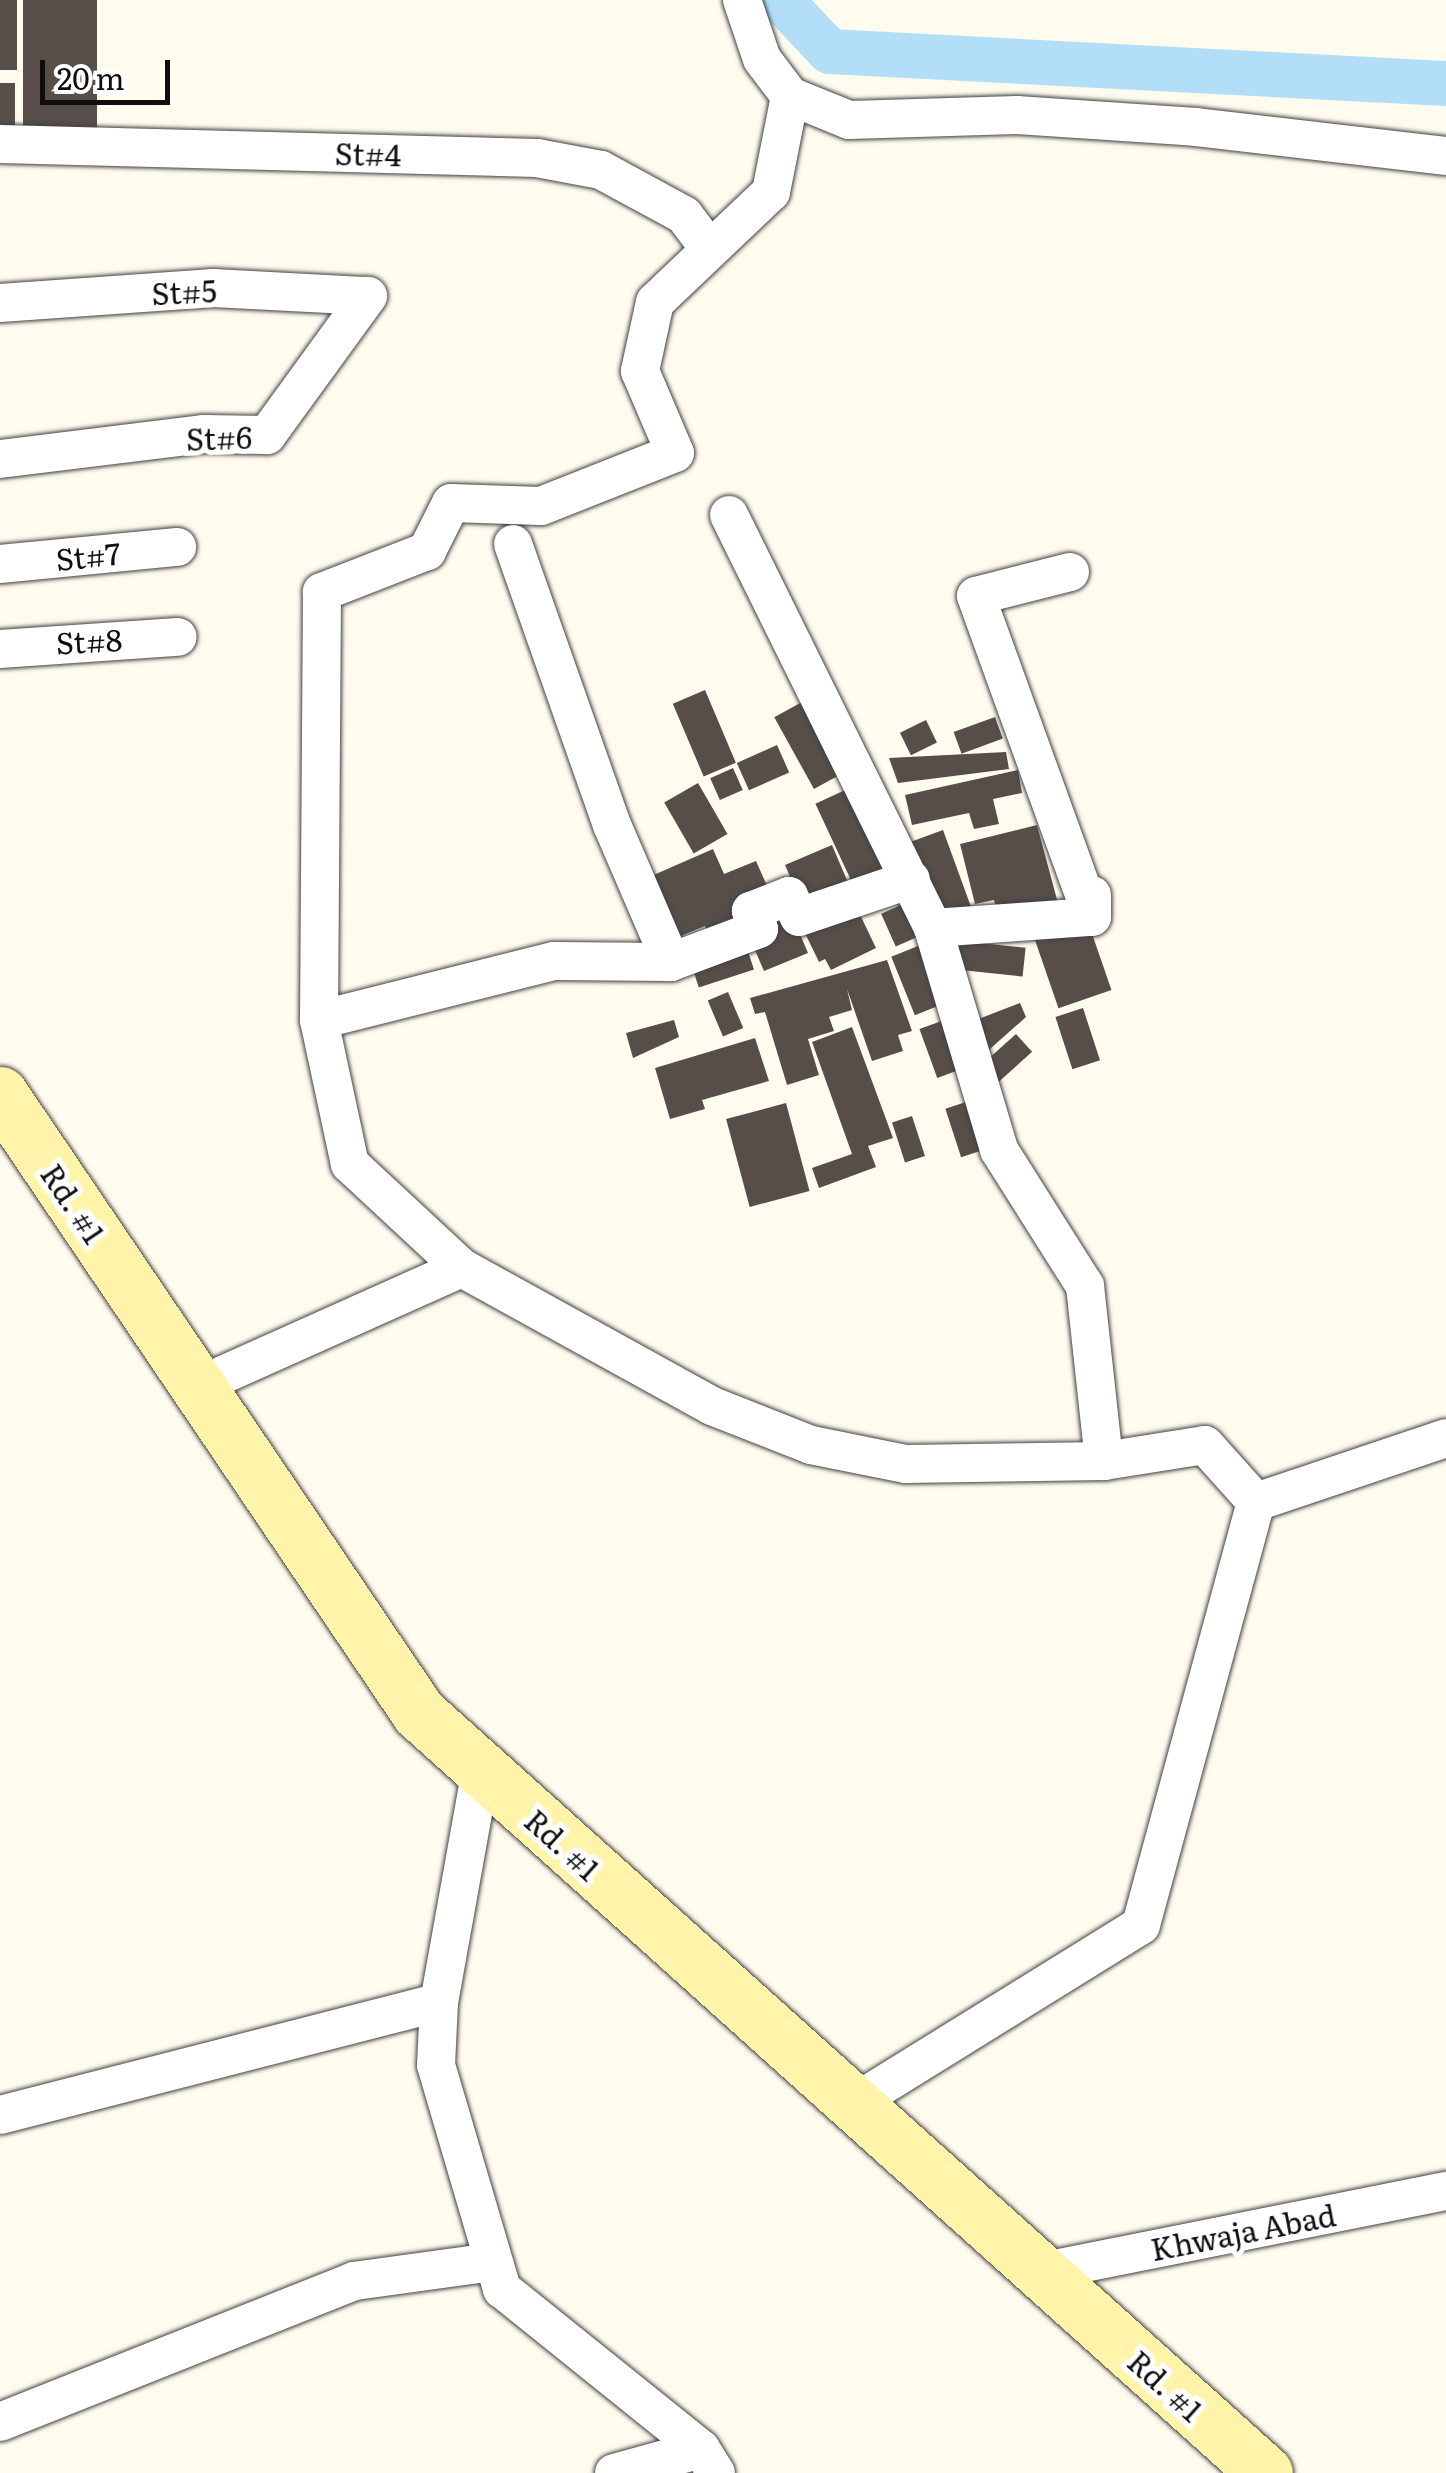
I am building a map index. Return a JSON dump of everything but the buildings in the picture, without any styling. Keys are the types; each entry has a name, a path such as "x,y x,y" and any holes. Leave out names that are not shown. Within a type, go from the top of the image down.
{"main road":[{"name":"Rd. #1","path":"0,1094 419,1712 850,2105 1265,2473"}],"street":[{"path":"742,0 762,58 790,96 849,120 1017,115 1196,127 1446,156"},
{"path":"790,96 771,192 708,247 655,302 640,371 674,453 540,506 451,504 426,550 322,592 318,1020 350,1164 462,1268 712,1406 811,1445 906,1464 1104,1461 1206,1445 1256,1502"},
{"name":"St#4","path":"0,144 537,158 601,170 684,215 708,247"},
{"name":"St#5","path":"0,303 214,288 368,296"},
{"name":"St#6","path":"0,459 204,434 267,435 368,296"},
{"path":"730,516 933,928 999,1150 1085,1286 1104,1461"},
{"path":"513,544 612,825 671,962"},
{"name":"St#7","path":"0,564 177,546"},
{"path":"1070,572 976,596 1092,917"},
{"name":"St#8","path":"0,648 178,637"},
{"path":"1091,869 1092,917"},
{"path":"318,1020 554,961 671,962 759,930 751,912 790,896 799,917 911,879"},
{"path":"933,928 1092,917"},
{"path":"198,1386 462,1268"},
{"path":"1256,1502 1446,1438"},
{"path":"850,2105 1141,1925 1256,1502"},
{"path":"481,1769 439,2002 436,2065 502,2288 708,2461"},
{"path":"0,2115 439,2002"},
{"name":"Khwaja Abad","path":"1040,2272 1446,2190"},
{"path":"0,2422 354,2280 494,2262"},
{"path":"614,2473 708,2461"}],"waterway":[{"path":"781,0 829,51 1446,83"}]}
